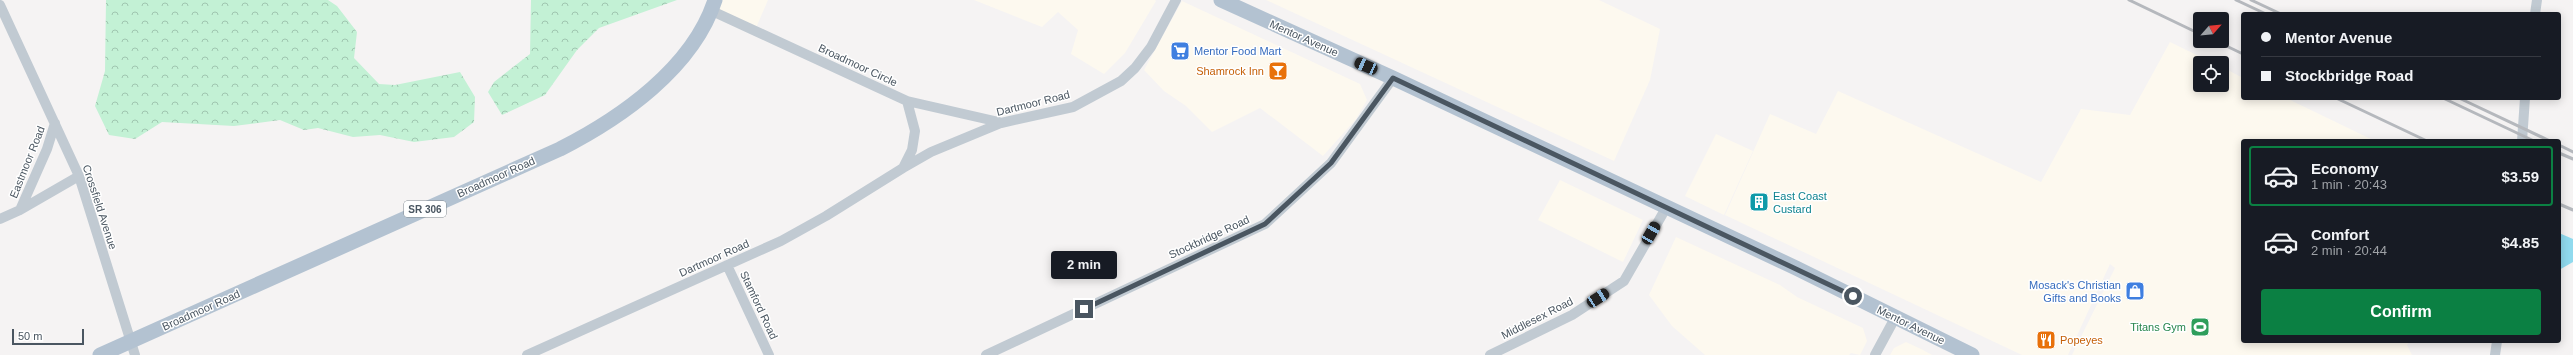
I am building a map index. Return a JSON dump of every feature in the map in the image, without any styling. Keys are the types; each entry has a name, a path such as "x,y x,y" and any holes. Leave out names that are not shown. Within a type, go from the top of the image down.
{"main road":[{"name":"Mentor Avenue","path":"1221,0 1393,78 1972,355"},
{"name":"Broadmoor Road","path":"100,355 132,348 560,149 597,130 657,86 689,47 714,6"}],"street":[{"name":"Dartmoor Road","path":"527,355 793,235 931,152 1001,123 1073,107 1121,81 1135,68 1151,47 1176,0"},
{"path":"2535,12 2537,0"},
{"name":"Crossfield Avenue","path":"0,5 79,176 132,348"},
{"name":"Broadmoor Circle","path":"714,6 907,101 1001,123"},
{"name":"Stockbridge Road","path":"986,355 1265,224 1331,163 1393,78"},
{"path":"2522,139 2525,100"},
{"path":"903,168 912,150 915,131 907,101"},
{"name":"Eastmoor Road","path":"20,210 47,149 55,123"},
{"name":"Eastmoor Road","path":"0,219 20,210 79,176"},
{"name":"Middlesex Road","path":"1490,355 1572,315 1624,281 1666,208"},
{"name":"Stamford Road","path":"727,265 769,355"},
{"path":"1876,355 1895,318"},
{"path":"2495,355 2497,343"}],"shaded area":[{"path":"719,0 768,0 756,28 716,9"},
{"path":"974,0 1156,1 1125,53 1104,74 1071,54 1078,30 1058,12 1042,27"},
{"path":"1266,0 1599,0 1660,29 1650,80 1614,161"},
{"path":"1182,1 1360,84 1367,100 1356,119 1323,156 1260,108 1212,132 1186,106 1164,91 1144,70"},
{"path":"2170,42 2199,56 2193,56 2193,92 2229,92 2229,71 2241,77 2241,100 2290,100 2371,139 2241,139 2241,343 2408,343 2407,345 2412,355 2072,355 2115,268 2110,264 2068,355 2022,355 1725,215 1770,114 1816,134 1838,91 2041,182 2081,109 2130,115"},
{"path":"1716,134 1753,151 1724,215 1685,196"},
{"path":"1560,180 1643,220 1623,262 1538,220"},
{"path":"1676,237 1780,285 1797,297 1863,328 1867,341 1860,355 1851,353 1849,355 1705,355 1672,326 1649,295"},
{"path":"1906,342 1932,355 1890,355 1894,348"}],"green space":[{"path":"106,0 328,0 337,6 357,32 354,58 379,84 395,85 460,72 475,97 474,122 454,137 414,142 380,135 353,137 318,128 304,130 280,120 234,126 162,122 135,139 109,135 95,106 105,71"},
{"path":"531,0 677,0 599,28 577,50 545,95 502,115 488,92 494,82 530,54"}],"water":[{"path":"2561,234 2573,239 2573,262 2561,269"}],"railway":[{"path":"2129,0 2193,31"},
{"path":"2236,0 2262,12"},
{"path":"2251,0 2277,12"},
{"path":"2229,47 2241,53"},
{"path":"2340,100 2423,139"},
{"path":"2447,100 2530,139"},
{"path":"2463,100 2546,139"},
{"path":"2561,146 2573,152"},
{"path":"2561,154 2573,159"},
{"path":"2561,205 2573,210"}],"place":[{"name":"Mentor Food Mart","path":"1180,51"},
{"name":"Shamrock Inn","path":"1278,71"},
{"name":"East Coast Custard","path":"1759,202"},
{"name":"Mosack's Christian Gifts and Books","path":"2135,291"},
{"name":"Titans Gym","path":"2200,327"},
{"name":"Popeyes","path":"2046,340"}],"route":[{"path":"1084,309 1265,224 1331,163 1393,78 1853,296"}]}
